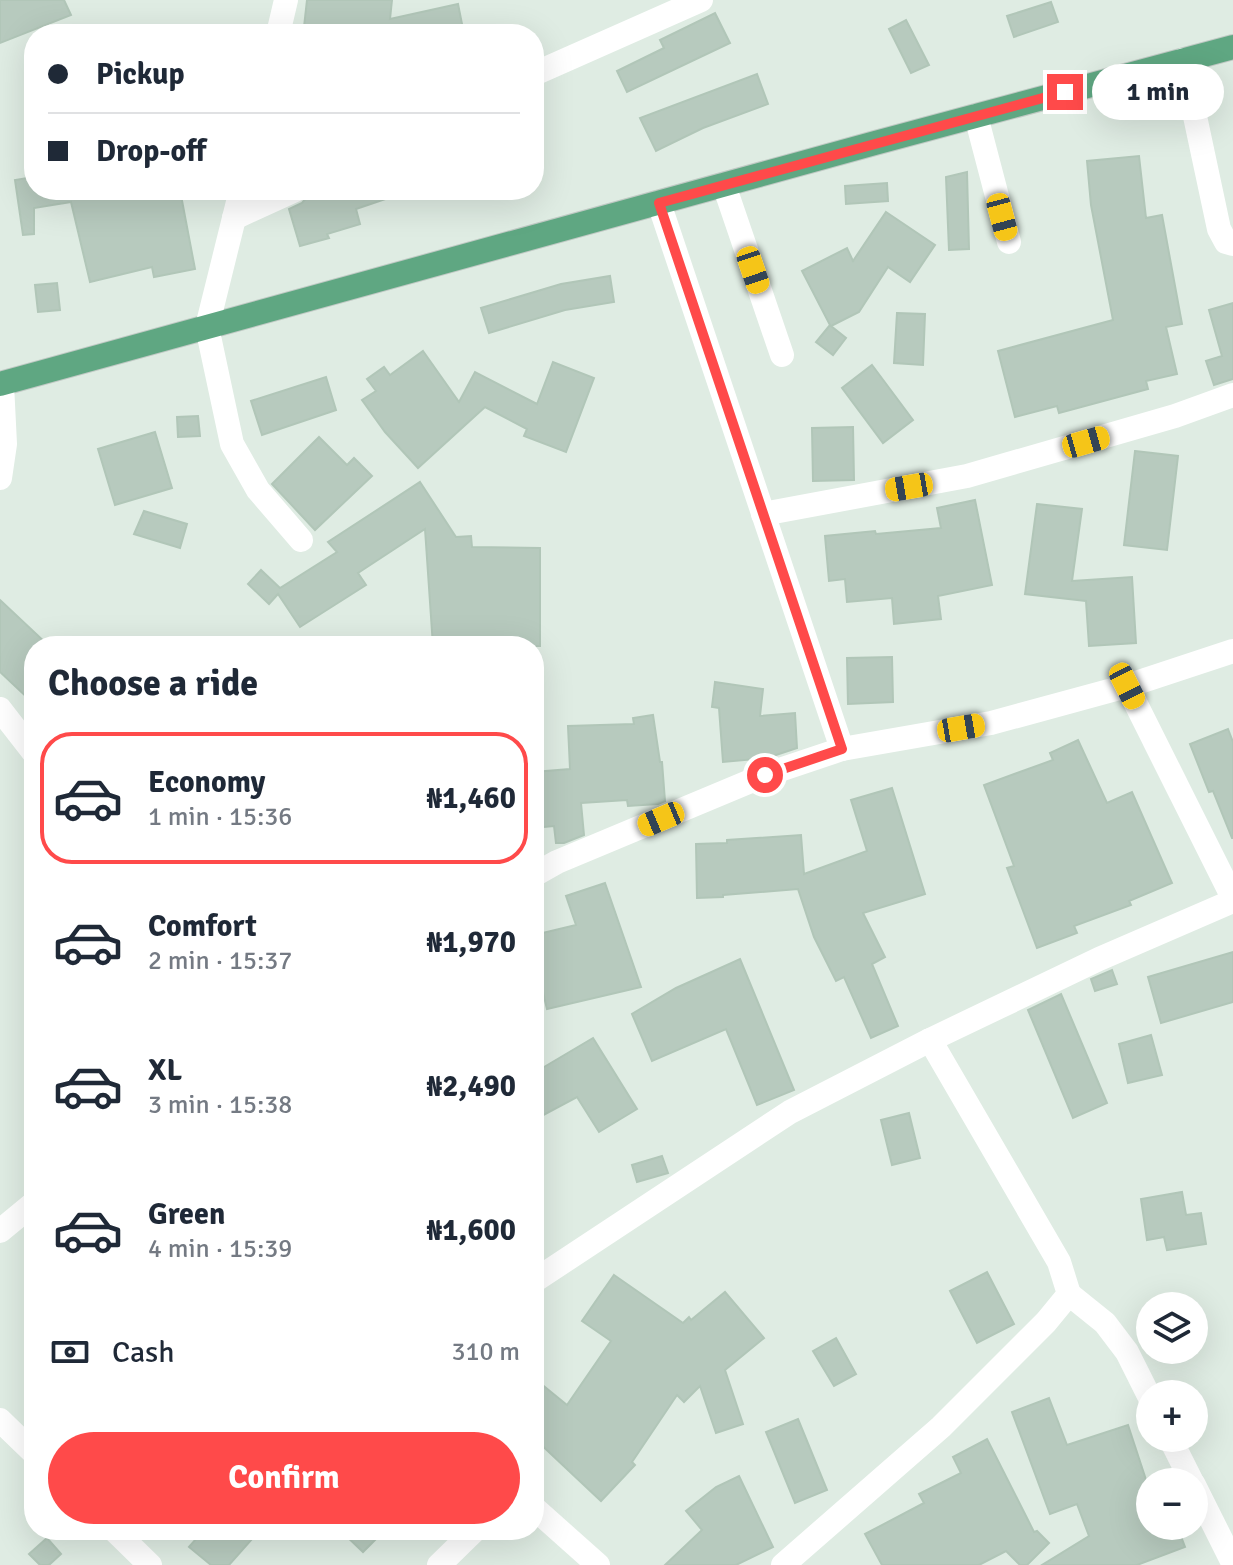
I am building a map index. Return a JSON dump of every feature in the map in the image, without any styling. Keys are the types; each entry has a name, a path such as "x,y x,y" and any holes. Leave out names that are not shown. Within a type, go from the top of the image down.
{"main road":[{"path":"1,384 1233,47"}],"street":[{"path":"280,24 286,0"},
{"path":"544,70 701,0"},
{"path":"1183,60 1219,229 1226,242 1233,244"},
{"path":"976,116 1009,242"},
{"path":"724,185 782,355"},
{"path":"238,200 207,327 232,444 258,490 301,540"},
{"path":"234,218 273,200"},
{"path":"659,203 842,749"},
{"path":"0,478 5,444 1,384"},
{"path":"763,514 967,476 1175,416 1233,395"},
{"path":"544,869 765,775 842,749 991,723 1127,686 1233,651"},
{"path":"544,1274 790,1112 930,1040 1099,959 1233,900 1127,686"},
{"path":"0,709 24,740"},
{"path":"930,1040 1059,1262 1069,1294 1105,1323 1127,1352 1141,1380"},
{"path":"0,1231 24,1211"},
{"path":"783,1565 941,1427 1046,1322 1069,1294"},
{"path":"0,1420 24,1443"},
{"path":"1208,1514 1233,1563"},
{"path":"544,1517 598,1565"},
{"path":"124,1540 150,1565"},
{"path":"439,1565 465,1540"}],"building":[{"path":"0,0 64,0 71,15 48,24 24,24 24,34 0,43"},
{"path":"307,0 392,0 390,19 458,4 462,24 304,24"},
{"path":"1051,2 1058,22 1014,37 1007,16"},
{"path":"715,13 730,43 627,92 617,71 664,48 660,40"},
{"path":"906,20 929,65 911,73 889,29"},
{"path":"757,74 768,104 703,128 656,151 640,118"},
{"path":"1139,156 1146,218 1162,215 1182,324 1166,327 1177,374 1146,381 1148,389 1059,413 1057,406 1015,417 998,351 1113,320 1091,205 1087,161"},
{"path":"967,172 969,249 949,250 946,177"},
{"path":"24,179 24,200 182,200 195,269 154,277 152,267 90,282 71,202 34,208 34,234 23,235 15,180"},
{"path":"887,183 888,201 846,204 845,186"},
{"path":"305,200 382,200 356,209 360,224 327,234 329,238 300,246 289,209"},
{"path":"886,212 935,245 910,282 888,267 859,312 831,326 846,338 833,355 816,342 830,325 802,271 847,248 853,261"},
{"path":"610,276 614,302 565,310 489,333 481,308 561,284"},
{"path":"57,283 60,310 38,312 35,285"},
{"path":"1233,303 1233,379 1214,385 1206,361 1222,356 1209,310"},
{"path":"897,313 925,314 923,365 894,363"},
{"path":"423,351 459,402 475,372 537,404 553,362 594,378 566,452 524,436 527,429 485,407 418,468 385,432 362,400 376,391 367,379 384,367 390,375"},
{"path":"872,365 913,420 883,443 842,388"},
{"path":"326,377 336,410 262,435 251,401"},
{"path":"198,416 200,436 178,437 177,417"},
{"path":"853,427 854,480 813,481 812,428"},
{"path":"155,432 172,488 115,505 98,449"},
{"path":"319,437 347,465 354,458 372,476 315,530 272,484"},
{"path":"1135,451 1178,456 1167,550 1124,545"},
{"path":"420,482 456,537 471,536 472,547 540,548 540,636 432,636 425,529 358,573 366,585 300,627 278,594 269,604 248,584 261,570 280,588 337,552 328,542"},
{"path":"975,500 992,585 938,596 941,619 894,624 892,598 847,602 845,579 829,581 825,536 941,528 937,508"},
{"path":"1037,504 1082,509 1072,581 1132,577 1136,643 1089,646 1086,601 1025,594"},
{"path":"144,511 187,524 180,548 134,534"},
{"path":"0,600 38,636 24,636 24,695 0,672"},
{"path":"892,657 893,702 848,704 847,658"},
{"path":"715,682 763,689 760,716 795,713 797,748 767,758 723,762 719,708 712,707"},
{"path":"653,715 662,762 665,801 628,806 627,800 581,803 584,835 556,843 554,826 544,827 544,771 570,769 568,726 634,724 633,718"},
{"path":"1228,729 1233,742 1233,838 1213,791 1209,792 1190,744"},
{"path":"1078,740 1107,803 1132,792 1172,883 1129,901 1131,905 1074,926 1077,933 1037,948 1007,868 1014,866 984,785 1053,760 1050,753"},
{"path":"892,788 925,894 863,913 885,957 872,964 898,1026 871,1038 844,977 836,981 814,937 798,889 697,898 696,844 801,835 804,874 867,851 851,800"},
{"path":"605,883 641,987 547,1009 544,997 544,933 576,925 566,896"},
{"path":"1233,952 1233,1002 1161,1023 1148,977"},
{"path":"740,959 794,1090 757,1105 726,1029 652,1061 632,1014 676,988"},
{"path":"1112,970 1117,984 1095,991 1091,979"},
{"path":"1061,994 1107,1103 1073,1118 1028,1010"},
{"path":"1151,1035 1162,1075 1128,1083 1119,1044"},
{"path":"593,1038 637,1109 599,1132 577,1097 544,1115 544,1067"},
{"path":"909,1113 920,1158 892,1165 881,1120"},
{"path":"662,1156 668,1173 637,1182 632,1165"},
{"path":"1182,1192 1186,1215 1201,1213 1206,1244 1167,1250 1164,1237 1147,1240 1141,1199"},
{"path":"987,1272 1014,1324 977,1343 950,1291"},
{"path":"614,1275 683,1323 725,1292 764,1338 725,1370 743,1424 716,1433 700,1386 684,1402 677,1395 632,1462 635,1465 601,1501 544,1447 544,1386 567,1405 611,1341 582,1321"},
{"path":"836,1338 856,1374 834,1386 813,1351"},
{"path":"1049,1398 1067,1445 1128,1425 1142,1468 1136,1468 1136,1540 1182,1540 1185,1547 1137,1565 1042,1565 1089,1536 1077,1504 1050,1514 1012,1412"},
{"path":"798,1419 827,1490 795,1503 766,1432"},
{"path":"987,1439 1034,1532 1037,1531 1049,1543 1027,1565 1020,1565 1006,1551 979,1565 882,1565 865,1534 924,1503 919,1494 961,1473 953,1457"},
{"path":"739,1476 773,1547 736,1565 665,1565 702,1530 686,1511 716,1487"},
{"path":"49,1540 61,1554 49,1565 40,1565 29,1554"},
{"path":"195,1540 251,1540 229,1565 211,1565 189,1547"},
{"path":"350,1540 375,1540 363,1552"}],"route":[{"path":"765,775 842,749 659,203 1065,92"}]}
